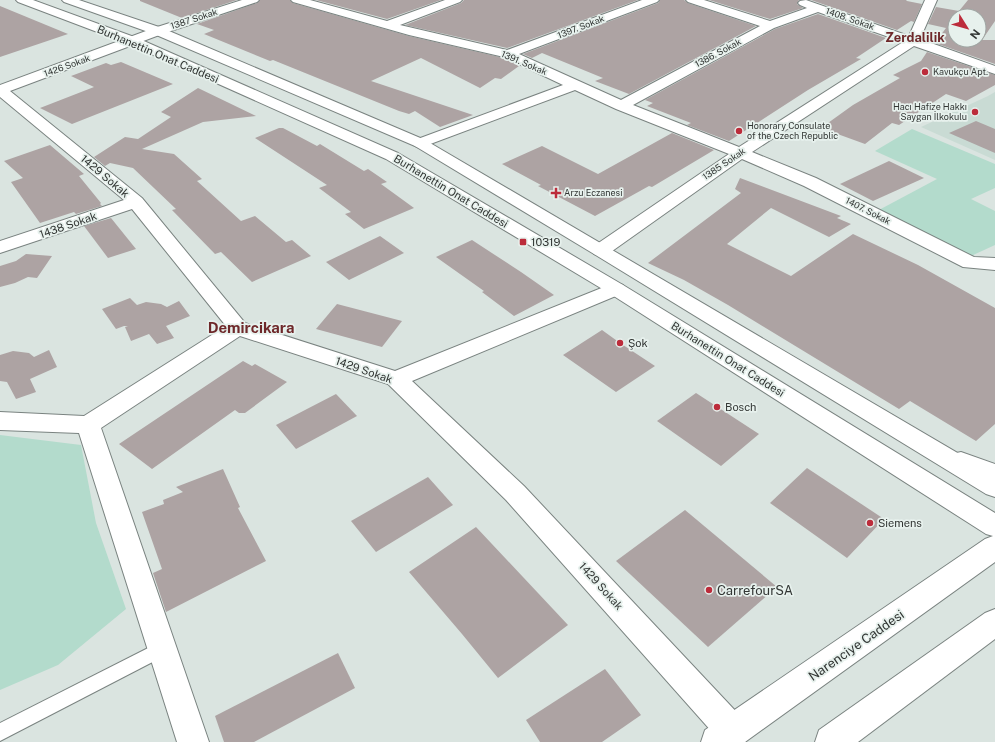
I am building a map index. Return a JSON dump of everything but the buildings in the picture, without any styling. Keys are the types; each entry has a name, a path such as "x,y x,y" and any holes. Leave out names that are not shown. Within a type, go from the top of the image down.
{"street":[{"name":"Burhanettin Onat Caddesi","path":"22,0 133,41 392,156 616,289 995,526"},
{"name":"1387 Sokak","path":"133,41 158,31 253,0"},
{"name":"1391. Sokak","path":"297,0 388,25 508,54 620,106 741,152"},
{"path":"388,25 456,0"},
{"name":"1397. Sokak","path":"508,54 653,0"},
{"path":"692,0 770,25"},
{"name":"1408. Sokak","path":"795,0 995,70"},
{"path":"913,41 931,0"},
{"name":"Burhanettin Onat Caddesi","path":"75,1 158,31 420,143 995,487"},
{"name":"1386. Sokak","path":"620,106 770,25 818,8"},
{"name":"1426 Sokak","path":"0,90 133,41"},
{"name":"1385 Sokak","path":"601,250 741,152 913,41"},
{"path":"420,143 575,85"},
{"name":"1429 Sokak","path":"0,90 136,202 238,328 396,379 515,492 725,736"},
{"name":"1407. Sokak","path":"741,152 810,182 970,263 995,264"},
{"name":"1438 Sokak","path":"0,247 136,202"},
{"path":"396,379 616,289"},
{"path":"0,421 88,425 238,328"},
{"path":"88,425 193,742"},
{"path":"938,452 995,474"},
{"name":"Narenciye Caddesi","path":"725,736 995,547"},
{"path":"831,742 995,622"}],"lane":[{"path":"0,732 162,649"}],"shaded area":[{"name":"Hacı Hafize Hakkı Saygan İlkokulu","path":"995,92 995,160 921,127 988,96"}],"green space":[{"path":"912,129 995,164 995,188 971,199 995,211 995,245 971,256 877,211 937,179 875,151"},
{"path":"0,435 81,445 96,523 126,609 58,665 0,690"}],"place":[{"name":"Kavukçu Apt.","path":"925,72"},
{"name":"Hacı Hafize Hakkı Saygan İlkokulu","path":"975,112"},
{"name":"Honorary Consulate of the Czech Republic","path":"739,131"},
{"name":"Arzu Eczanesi","path":"556,193"},
{"name":"10319","path":"523,242"},
{"name":"Şok","path":"620,343"},
{"name":"Bosch","path":"717,407"},
{"name":"Siemens","path":"870,523"},
{"name":"CarrefourSA","path":"709,590"}],"district":[{"name":"Zerdalilik","path":"915,37"},
{"name":"Demircikara","path":"251,328"}]}
